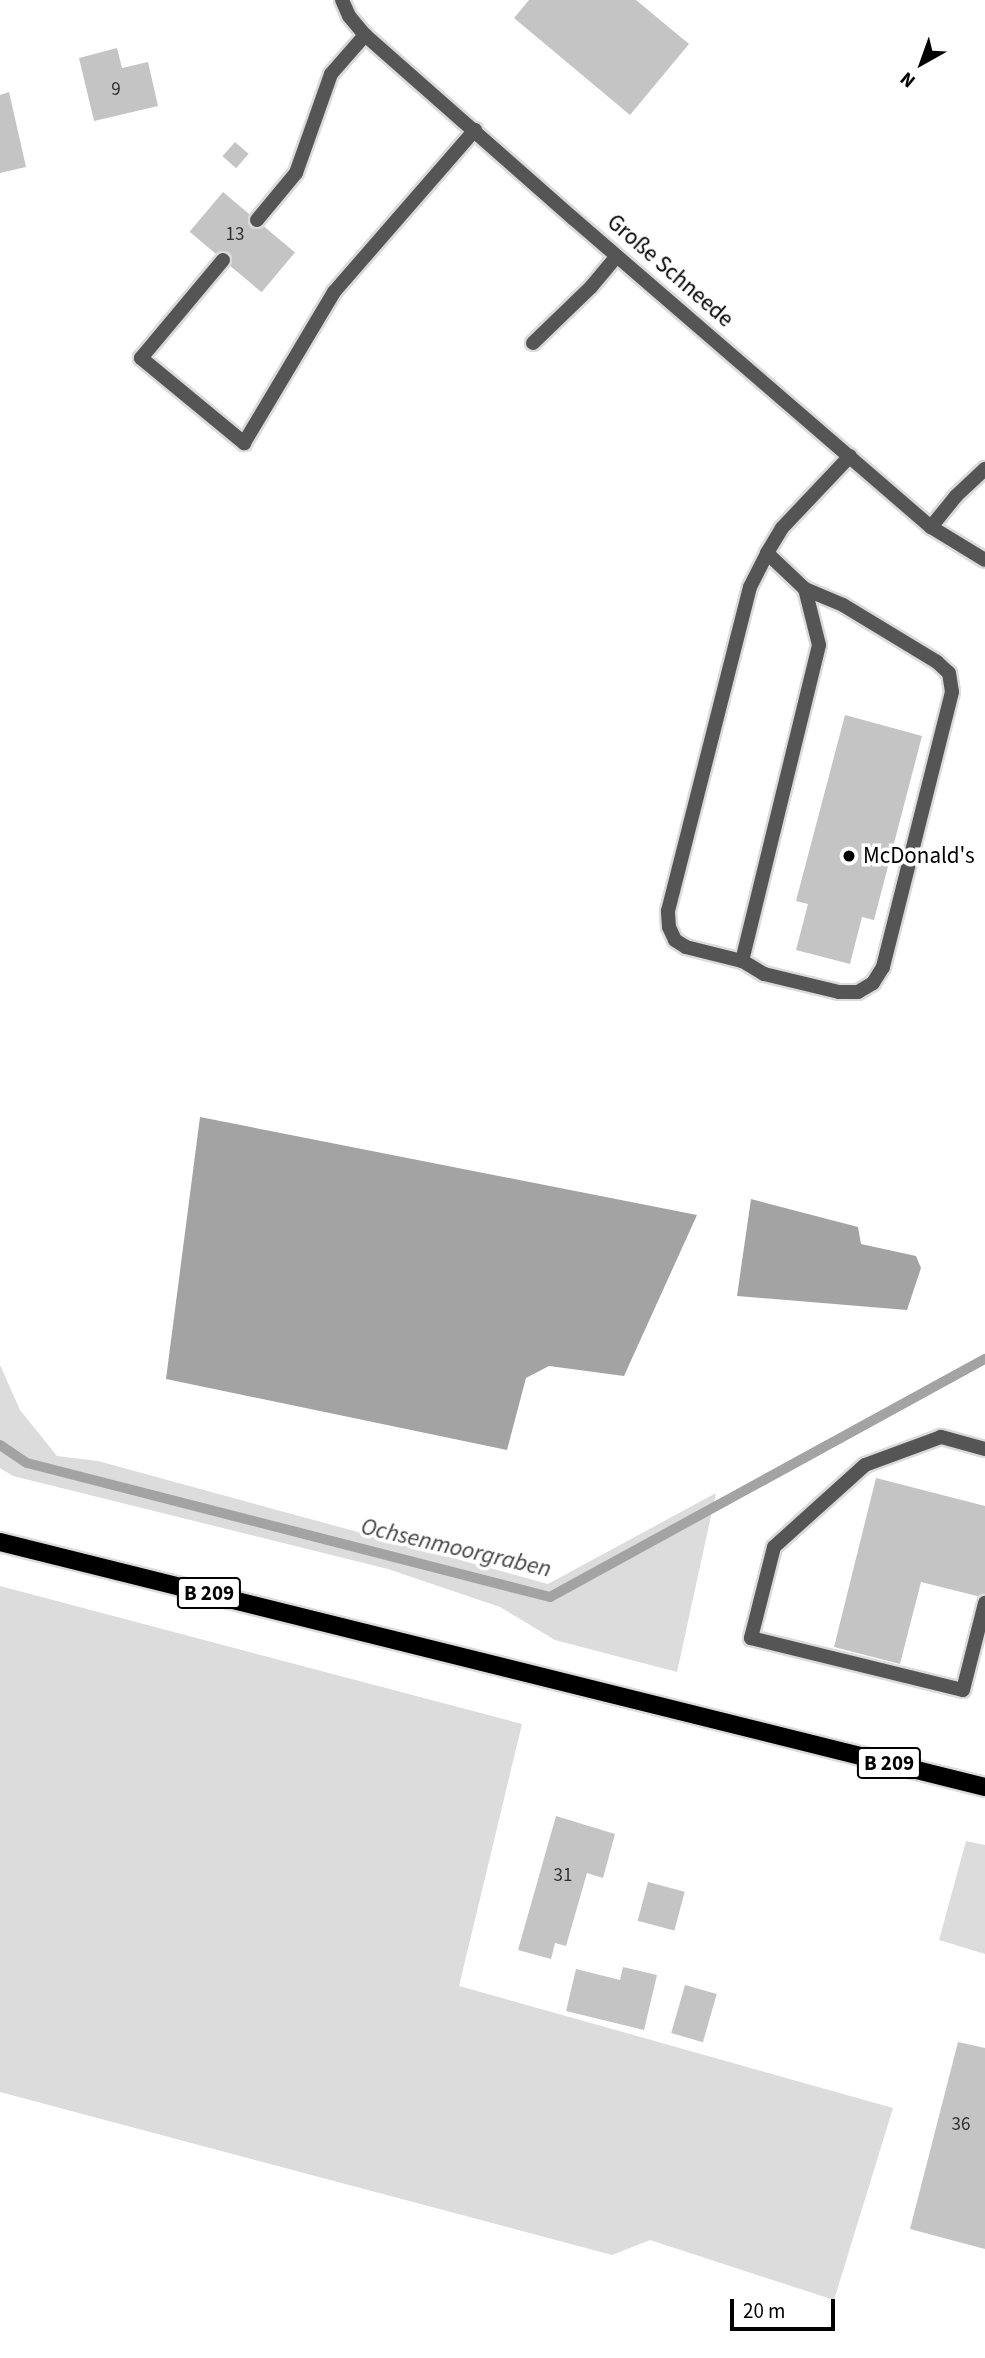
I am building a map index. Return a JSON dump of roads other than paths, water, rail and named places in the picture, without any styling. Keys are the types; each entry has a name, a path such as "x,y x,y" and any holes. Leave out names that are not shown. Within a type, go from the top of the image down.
{"main road":[{"name":"B 209","path":"0,1542 985,1787"}],"street":[{"name":"Große Schneede","path":"342,0 349,16 365,36 617,256 931,527 985,560"},
{"path":"257,220 296,173 331,74 365,36"},
{"path":"223,260 141,358 244,443 334,292 475,130"},
{"path":"533,343 591,287 617,256"},
{"path":"767,552 805,589 843,605 937,662 949,673 952,692 883,967 873,983 858,992 839,992 764,974 742,961 686,947 676,940 669,927 668,911 750,587 767,552 782,528 850,456"},
{"path":"931,527 956,496 985,469"},
{"path":"742,961 819,645 805,589"},
{"path":"985,1449 941,1437 865,1465 774,1547 751,1638 963,1690 985,1602"}],"waterway":[{"name":"Ochsenmoorgraben","path":"0,1445 27,1463 550,1597 985,1359"}],"place":[{"name":"McDonald's","path":"849,856"}]}
